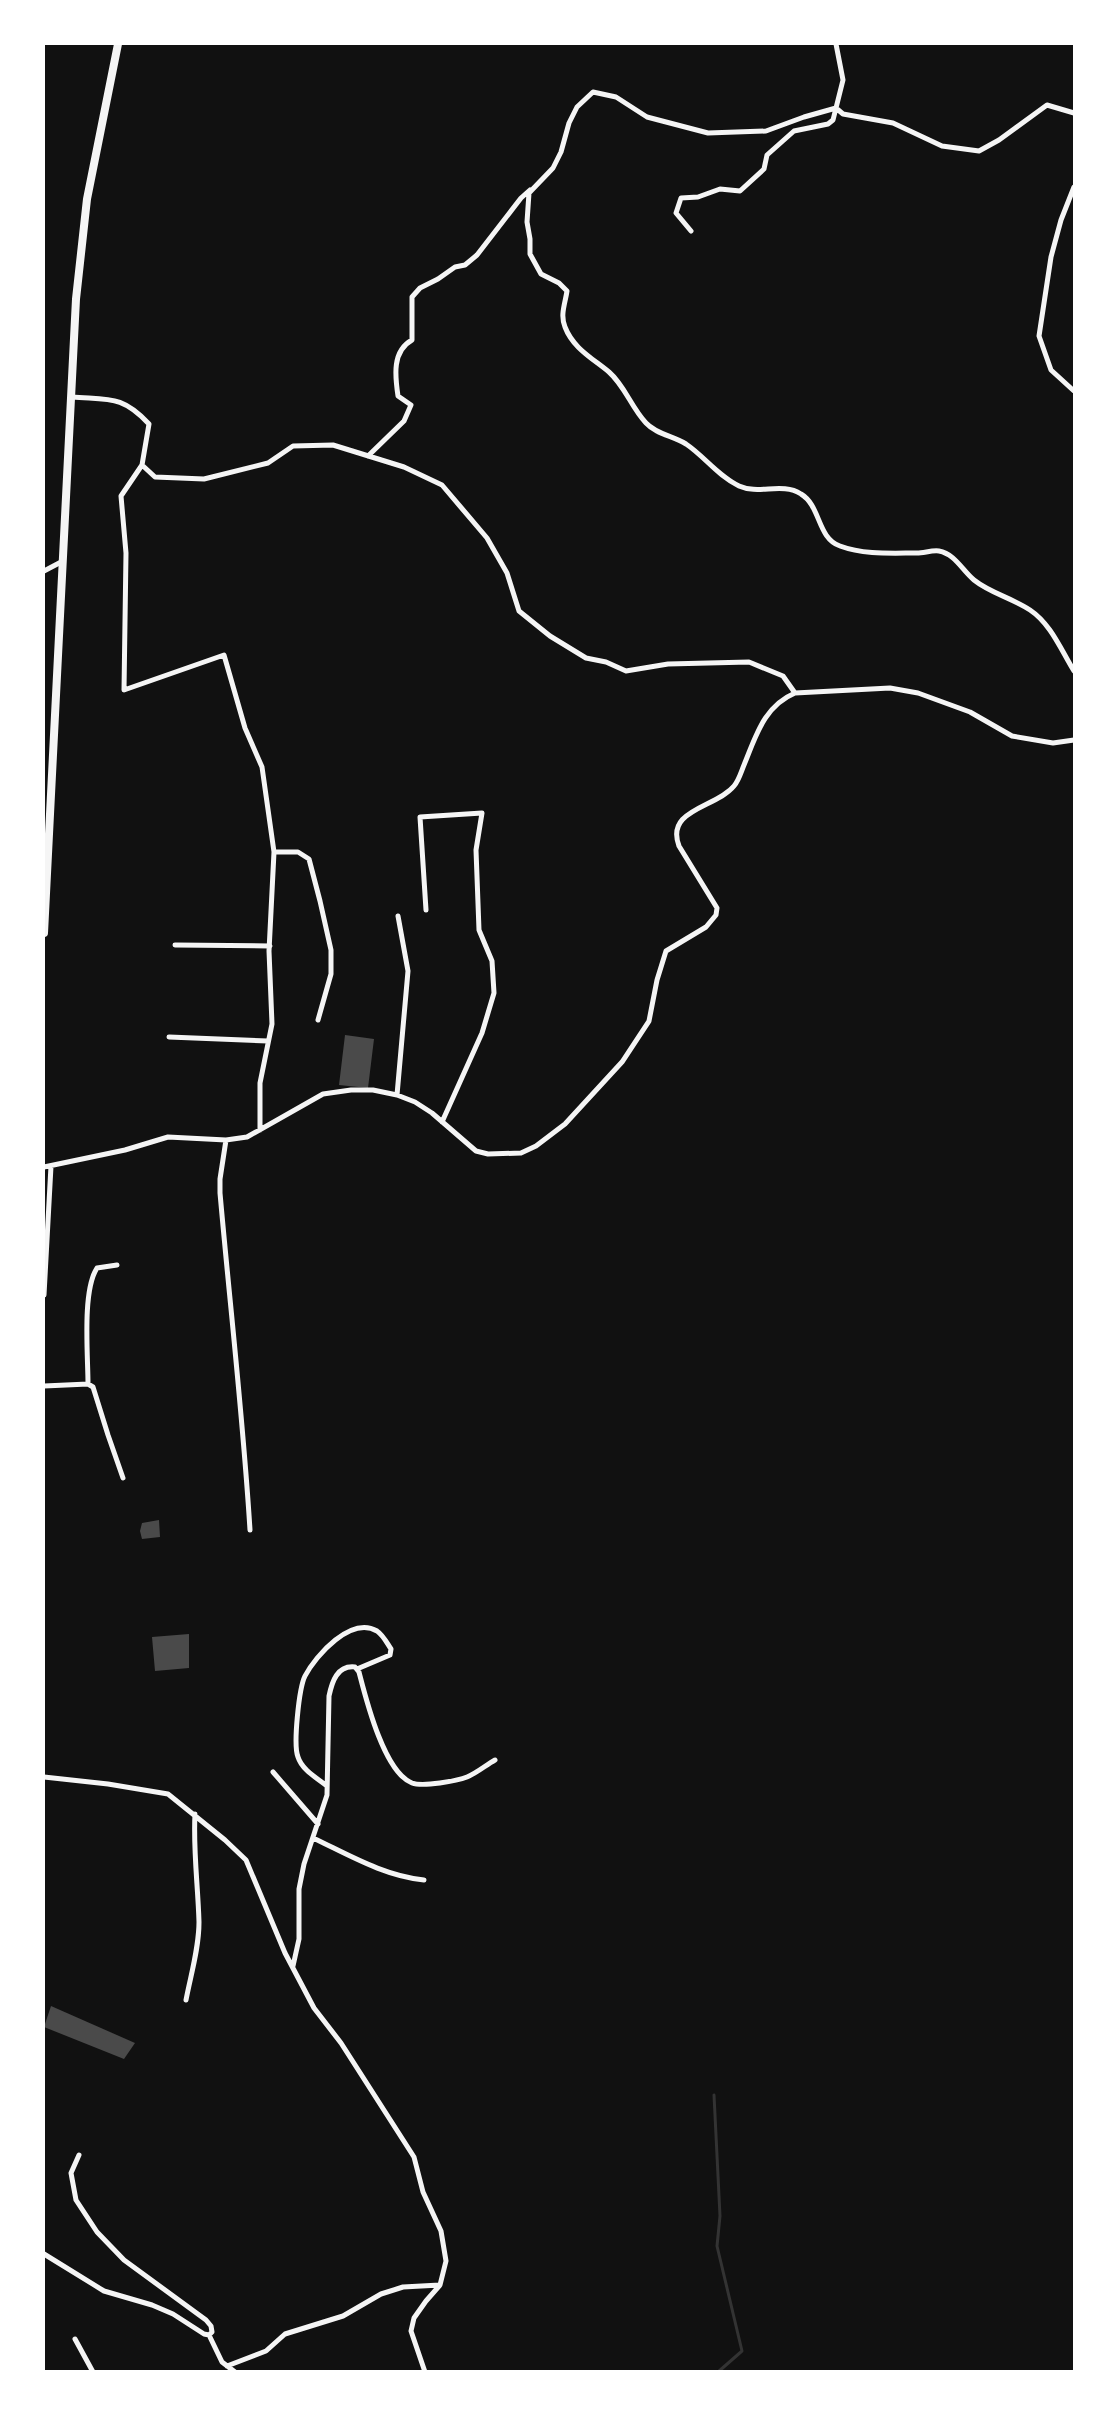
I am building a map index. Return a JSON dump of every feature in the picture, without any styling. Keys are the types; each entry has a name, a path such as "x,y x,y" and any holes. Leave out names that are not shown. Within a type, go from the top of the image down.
{"highway":[{"path":"44,933 76,299 87,199 118,44"}],"street":[{"path":"691,231 676,213 681,198 698,197 720,189 740,191 764,169 767,155 794,131 828,124 833,120 843,80 836,44"},
{"path":"368,456 404,421 411,405 398,396 396,366 400,352 406,343 412,340 412,297 420,288 455,267 465,265 477,255 521,198 553,168 577,107 593,92 616,97 647,117 708,133 766,131 836,108"},
{"path":"836,108 843,114 893,123 942,146 979,151 999,140 1047,105 1074,113"},
{"path":"1074,187 1061,220 1052,258 1039,336 1051,370 1074,391"},
{"path":"531,189 526,222 530,239 530,254 540,274 559,283 567,291 562,315 565,328 578,348 610,373 648,426 685,444 720,473 742,487 781,487 796,490 807,497 818,514 823,532 838,546 866,552 936,551 949,554 974,580 1028,608 1044,622 1074,671"},
{"path":"72,397 118,400 133,407 149,424 142,465 121,496 126,553 124,690 224,655 245,728 262,767 274,852 270,946 273,1007 272,1024 260,1083 260,1130"},
{"path":"142,465 155,477 204,479 268,463 293,446 333,446 404,467 441,485 487,538 507,573 519,611 550,636 586,658 606,662 626,671 668,664 749,662 783,676 795,693"},
{"path":"44,571 63,561"},
{"path":"44,1167 125,1150 168,1137 226,1140 247,1137 323,1094 336,1090 373,1090 397,1095 432,1113 476,1151 501,1155 521,1153 536,1146 565,1124 622,1062 649,1021 657,980 666,951 701,931 716,915 717,908 711,896 679,846 677,839 679,823 685,815 728,793 737,783 768,711 781,699 795,693 890,688 918,693 970,712 1012,736 1053,743 1074,740"},
{"path":"426,910 420,817 482,813 476,850 479,930 492,961 494,993 482,1033 442,1122"},
{"path":"274,852 298,852 309,860 331,950 331,974 318,1020"},
{"path":"397,1095 408,971 398,916"},
{"path":"175,945 270,946"},
{"path":"169,1037 268,1041"},
{"path":"226,1140 220,1193 228,1295 244,1429 250,1530"},
{"path":"44,1295 51,1166"},
{"path":"88,1384 87,1333 91,1278 97,1268 117,1265"},
{"path":"44,1386 88,1384 93,1387 97,1393 123,1478"},
{"path":"327,1786 303,1767 297,1756 299,1695 305,1676 332,1643 351,1629 365,1628 376,1631 391,1649 390,1654 357,1670"},
{"path":"292,1966 298,1939 299,1889 303,1864 327,1795 327,1712 333,1680 340,1670 349,1666 357,1670 384,1750 400,1773 412,1783 427,1785 466,1777 495,1760"},
{"path":"273,1772 318,1824"},
{"path":"44,1777 168,1794 195,1814 246,1860 292,1966 315,2008 341,2043 414,2157 423,2192 441,2231 446,2261 440,2285 414,2318 411,2331 425,2372"},
{"path":"186,2000 196,1953 199,1924 194,1842 195,1814"},
{"path":"313,1838 382,1871 404,1878 424,1880"},
{"path":"79,2155 71,2173 76,2200 97,2232 124,2260 206,2320 211,2326 212,2332 209,2335"},
{"path":"44,2254 104,2291 162,2310 209,2335 227,2366 235,2372"},
{"path":"227,2366 266,2351 285,2334 344,2316 381,2294 403,2287 440,2285"},
{"path":"75,2339 93,2372"}],"building":[{"path":"345,1035 374,1039 368,1088 339,1085"},
{"path":"159,1520 160,1537 142,1539 140,1531 142,1523"},
{"path":"189,1634 189,1668 155,1671 152,1637"},
{"path":"51,2006 135,2043 124,2059 44,2027"}],"waterway":[{"path":"714,2095 720,2216 717,2246 742,2351 718,2372"}]}
